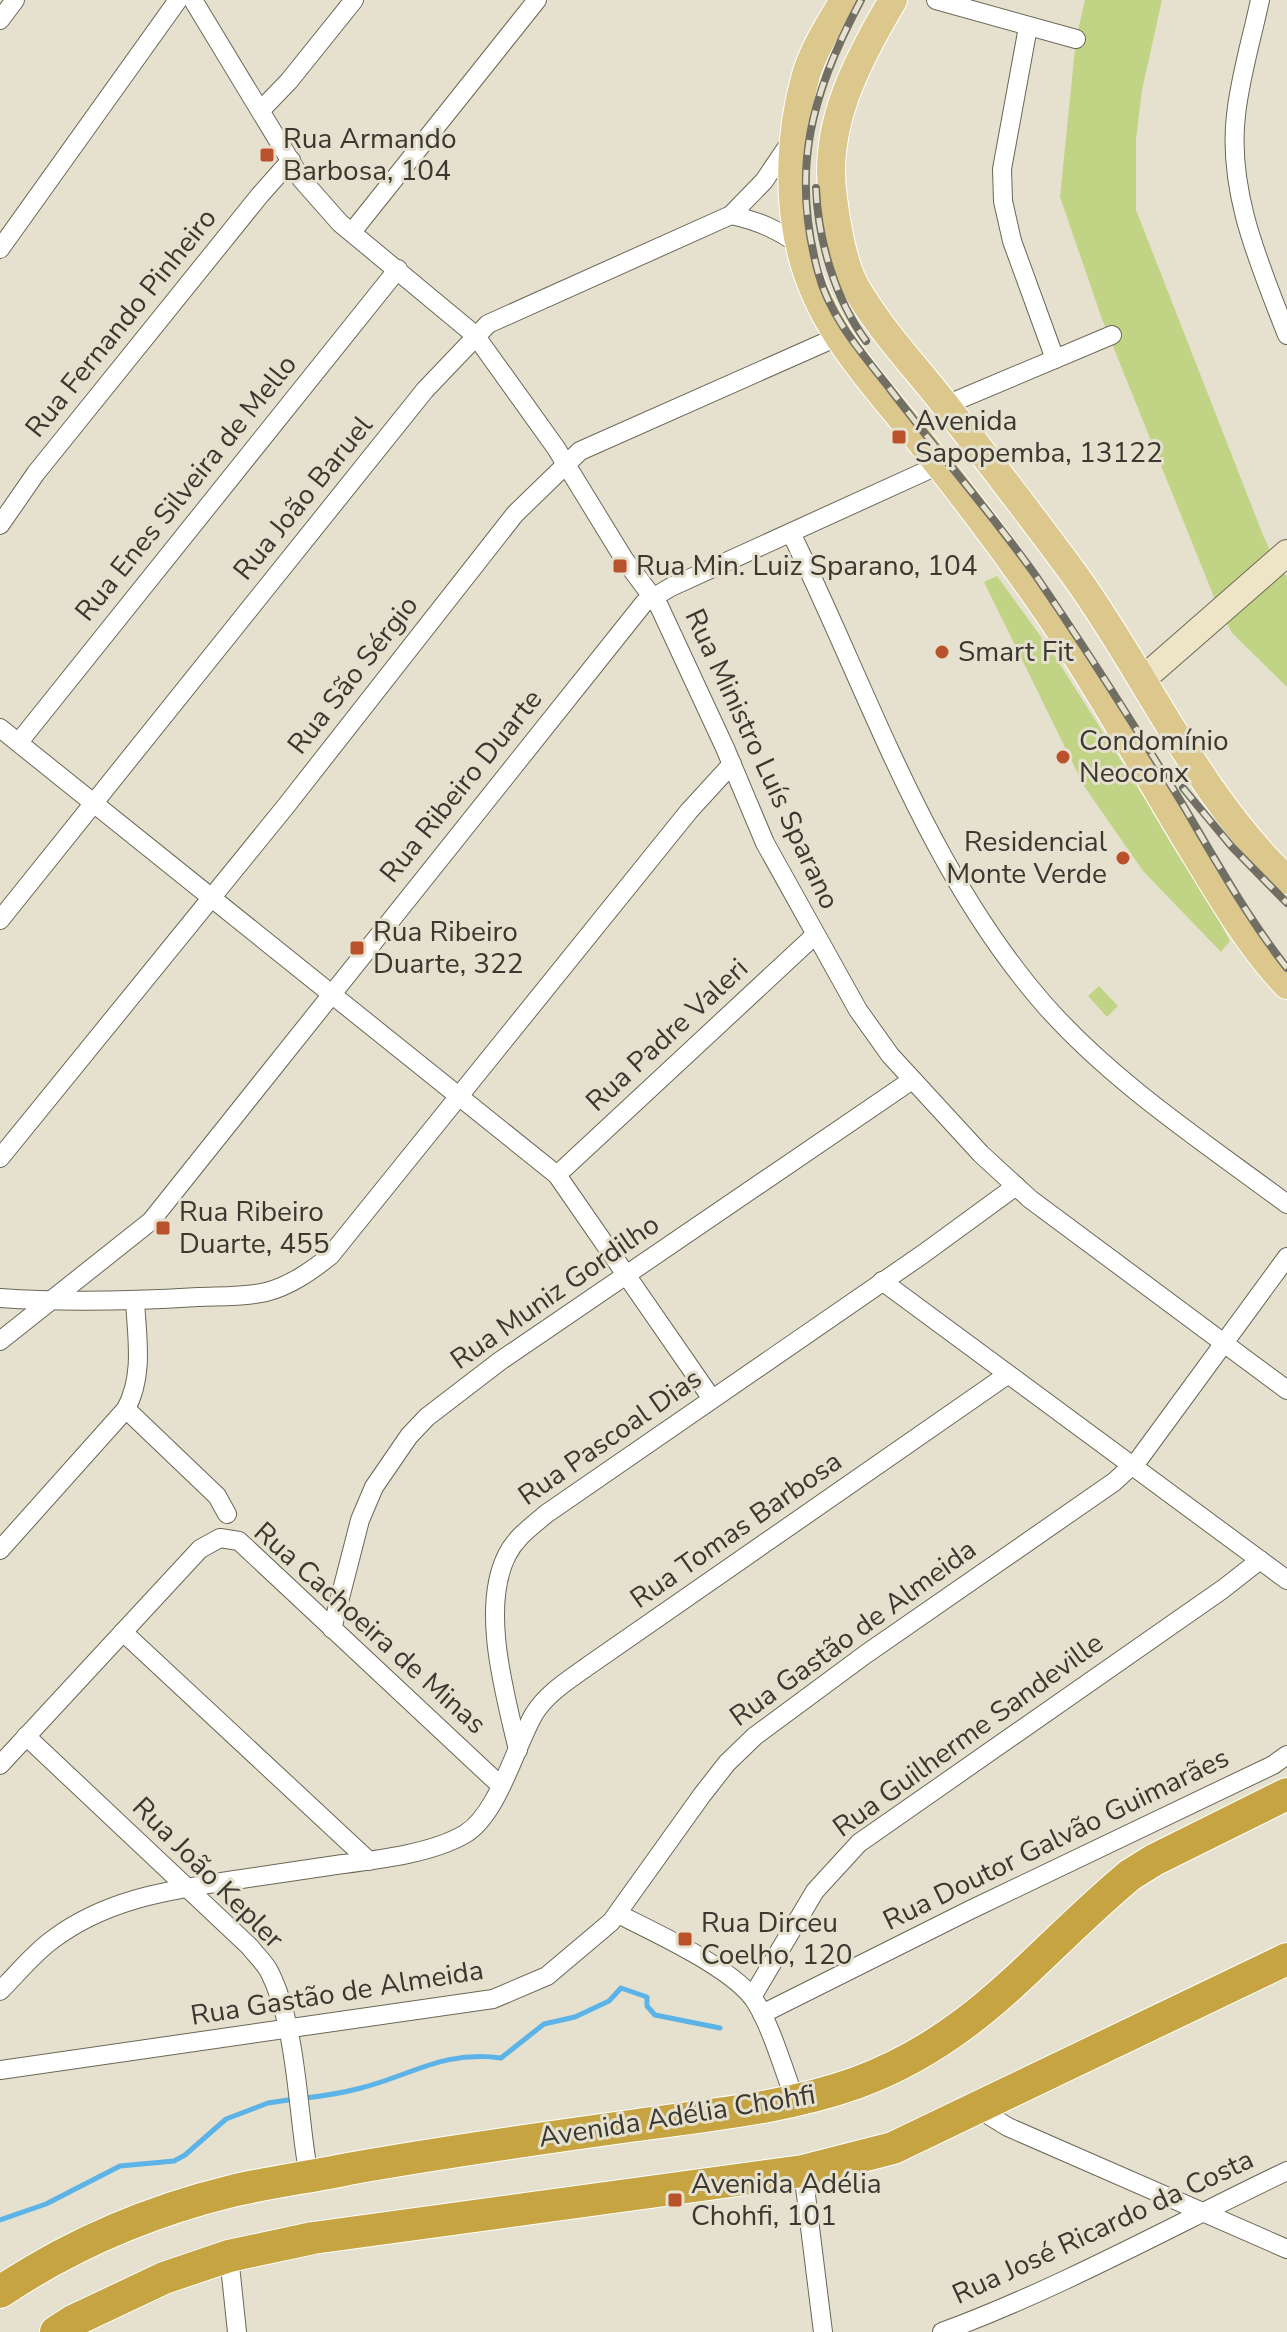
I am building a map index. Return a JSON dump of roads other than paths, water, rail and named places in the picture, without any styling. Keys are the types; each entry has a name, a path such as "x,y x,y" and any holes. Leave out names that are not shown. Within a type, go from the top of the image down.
{"highway":[{"name":"Avenida Adélia Chohfi","path":"0,2292 70,2251 144,2218 235,2190 436,2153 771,2106 855,2083 930,2048 966,2024 1002,1995 1130,1875 1287,1794"},
{"path":"56,2332 164,2278 229,2256 313,2238 803,2171 893,2148 1287,1959"}],"main road":[{"path":"844,0 806,74 793,165 801,246 824,313 837,337 939,465 1060,632 1090,668 1111,684 1129,687 1143,679"},
{"path":"893,0 849,81 833,153 832,196 852,281 864,302 946,405 1097,606 1209,788 1248,839 1287,880"},
{"path":"837,337 854,323 864,302"},
{"path":"837,337 889,354 923,379"},
{"path":"939,465 969,470 989,480 1007,493 1036,526"},
{"path":"1060,632 1244,934 1287,985"}],"street":[{"path":"0,20 15,0"},
{"path":"0,249 178,0"},
{"name":"Rua Ministro Luís Sparano","path":"193,0 291,160 322,204 475,335 565,464 624,559 653,598 732,764 765,843 814,936 858,1010 890,1055 981,1154 1016,1186 1287,1390"},
{"path":"261,110 289,81 354,0"},
{"path":"352,232 537,0"},
{"path":"936,0 1076,39"},
{"path":"1260,0 1236,115 1238,186 1246,225 1281,301 1287,335"},
{"path":"1028,27 1002,169 1003,201 1012,241 1055,359"},
{"name":"Rua João Baruel","path":"0,920 425,390 475,335 488,324 731,215 777,165 796,130"},
{"name":"Rua Fernando Pinheiro","path":"0,525 53,451 291,160"},
{"path":"731,215 756,220 777,229 801,246"},
{"name":"Rua Enes Silveira de Mello","path":"19,742 398,269"},
{"path":"946,405 1112,335"},
{"name":"Rua São Sérgio","path":"0,1158 515,514 565,464 580,451 837,337"},
{"name":"Rua Ribeiro Duarte","path":"0,1341 151,1221 644,603 671,587 939,465"},
{"path":"791,533 932,841 979,918 1043,1003 1092,1051 1119,1076 1287,1204"},
{"path":"1143,679 1287,553"},
{"path":"0,728 557,1175 712,1399"},
{"path":"0,1298 135,1301 264,1293 309,1273 330,1256 689,811 732,764"},
{"name":"Rua Padre Valeri","path":"557,1175 814,936"},
{"name":"Rua Muniz Gordilho","path":"332,1629 360,1520 374,1487 409,1436 427,1417 500,1361 912,1080"},
{"name":"Rua Pascoal Dias","path":"518,1750 505,1697 495,1616 499,1573 508,1552 520,1536 546,1514 1016,1186"},
{"name":"Rua Gastão de Almeida","path":"0,2070 493,1999 547,1976 618,1914 702,1795 727,1763 755,1736 854,1662 1114,1482 1132,1465 1287,1257"},
{"path":"882,1281 1287,1580"},
{"path":"0,1550 126,1409 135,1392 138,1371 135,1301"},
{"name":"Rua Tomas Barbosa","path":"518,1750 539,1707 565,1683 1007,1375"},
{"name":"Rua Cachoeira de Minas","path":"126,1409 217,1496 227,1514"},
{"name":"Rua Cachoeira de Minas","path":"0,1765 200,1549 220,1538 239,1541 501,1786"},
{"name":"Rua Guilherme Sandeville","path":"752,1997 815,1891 859,1843 1260,1560"},
{"path":"123,1632 369,1861"},
{"name":"Rua João Kepler","path":"26,1736 250,1947 267,1967 277,1990 287,2030 309,2177"},
{"path":"0,1991 50,1942 71,1927 109,1908 152,1893 369,1861 438,1846 467,1833 501,1786 518,1750"},
{"name":"Rua Doutor Galvão Guimarães","path":"762,2014 1273,1765 1287,1755"},
{"path":"618,1914 684,1947 734,1980 752,1997 762,2014 795,2100"},
{"path":"977,2108 1008,2127 1287,2249"},
{"path":"803,2171 823,2332"},
{"name":"Rua José Ricardo da Costa","path":"942,2332 976,2326 1287,2171"},
{"path":"229,2256 237,2332"}],"waterway":[{"path":"305,2098 361,2088 462,2057 501,2058 544,2024 575,2017 609,2001 621,1988 647,1997 647,2006 655,2015 720,2028"},
{"path":"0,2220 46,2204 120,2166 174,2161 226,2119 268,2103 295,2099"}],"railway":[{"path":"861,0 818,99 806,164 810,234 823,288 856,346 1036,576 1129,718 1245,909 1287,968"},
{"path":"816,188 820,228 830,268 845,307 866,341"},
{"path":"1183,788 1232,847 1287,903"}],"place":[{"name":"Rua Armando Barbosa, 104","path":"267,155"},
{"name":"Avenida Sapopemba, 13122","path":"899,437"},
{"name":"Rua Min. Luiz Sparano, 104","path":"620,566"},
{"name":"Smart Fit","path":"942,652"},
{"name":"Condomínio Neoconx","path":"1063,757"},
{"name":"Residencial Monte Verde","path":"1123,858"},
{"name":"Rua Ribeiro Duarte, 322","path":"357,948"},
{"name":"Rua Ribeiro Duarte, 455","path":"163,1228"},
{"name":"Rua Dirceu Coelho, 120","path":"685,1939"},
{"name":"Avenida Adélia Chohfi, 101","path":"675,2200"}]}
